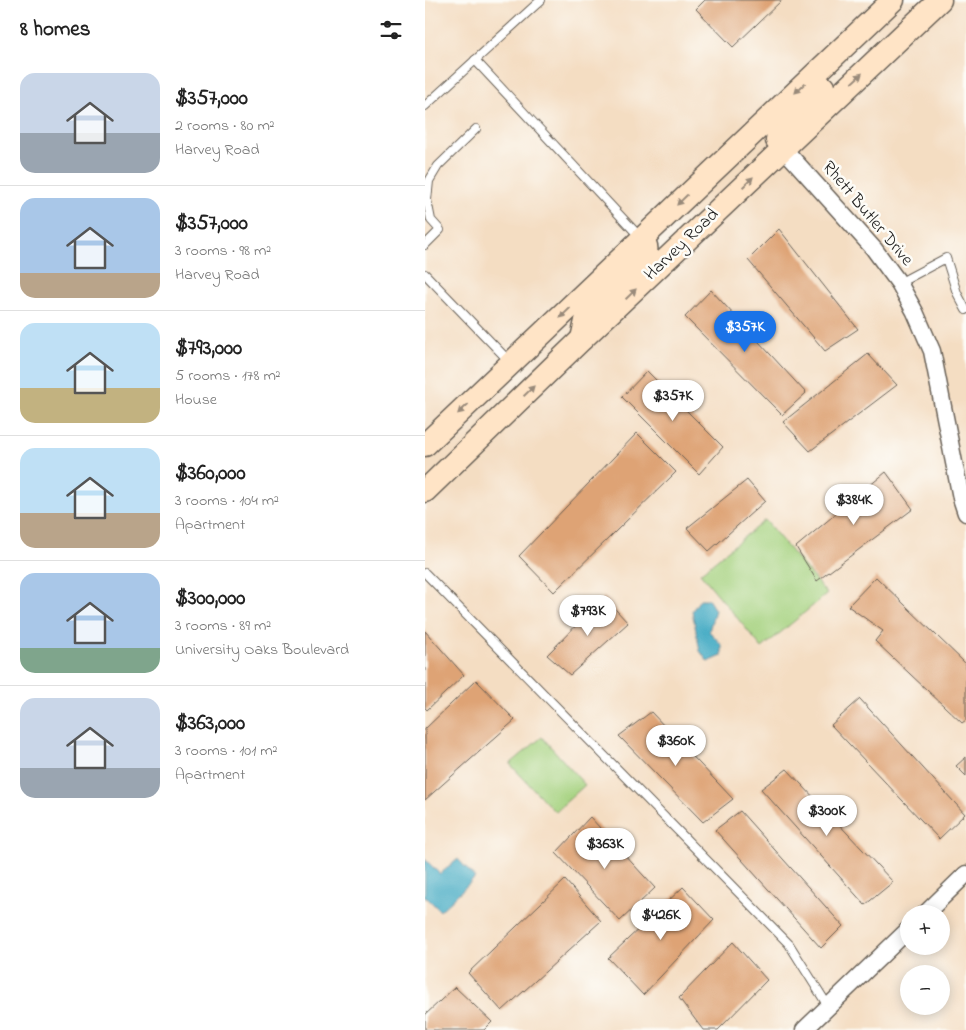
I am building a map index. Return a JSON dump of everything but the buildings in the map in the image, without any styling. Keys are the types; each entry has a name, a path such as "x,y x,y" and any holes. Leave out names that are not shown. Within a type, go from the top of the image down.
{"main road":[{"name":"Harvey Road","path":"425,445 893,0"},
{"name":"Harvey Road","path":"425,492 582,339 940,0"},
{"path":"783,148 777,140 778,134 830,80 835,55"},
{"path":"582,339 588,312 644,259 647,251 642,239"}],"street":[{"name":"Rhett Butler Drive","path":"783,148 874,249 899,283 915,312 932,351 961,498 966,510"},
{"path":"934,905 966,874"},
{"path":"804,1030 900,938"}],"lane":[{"path":"425,106 541,0"},
{"path":"475,60 642,239"},
{"path":"425,245 440,230 431,220 427,200 429,181 438,166 477,129"},
{"path":"899,283 946,258 957,293 966,310"},
{"path":"425,274 511,364"},
{"path":"425,573 789,944 828,1006"}],"green space":[{"path":"765,520 827,594 762,648 700,573"},
{"path":"542,737 585,785 555,812 510,764"}],"water":[{"path":"700,599 708,599 715,610 709,631 722,645 722,656 708,662 700,651 692,611"},
{"path":"425,859 440,874 458,859 475,878 440,911 425,896"}]}
